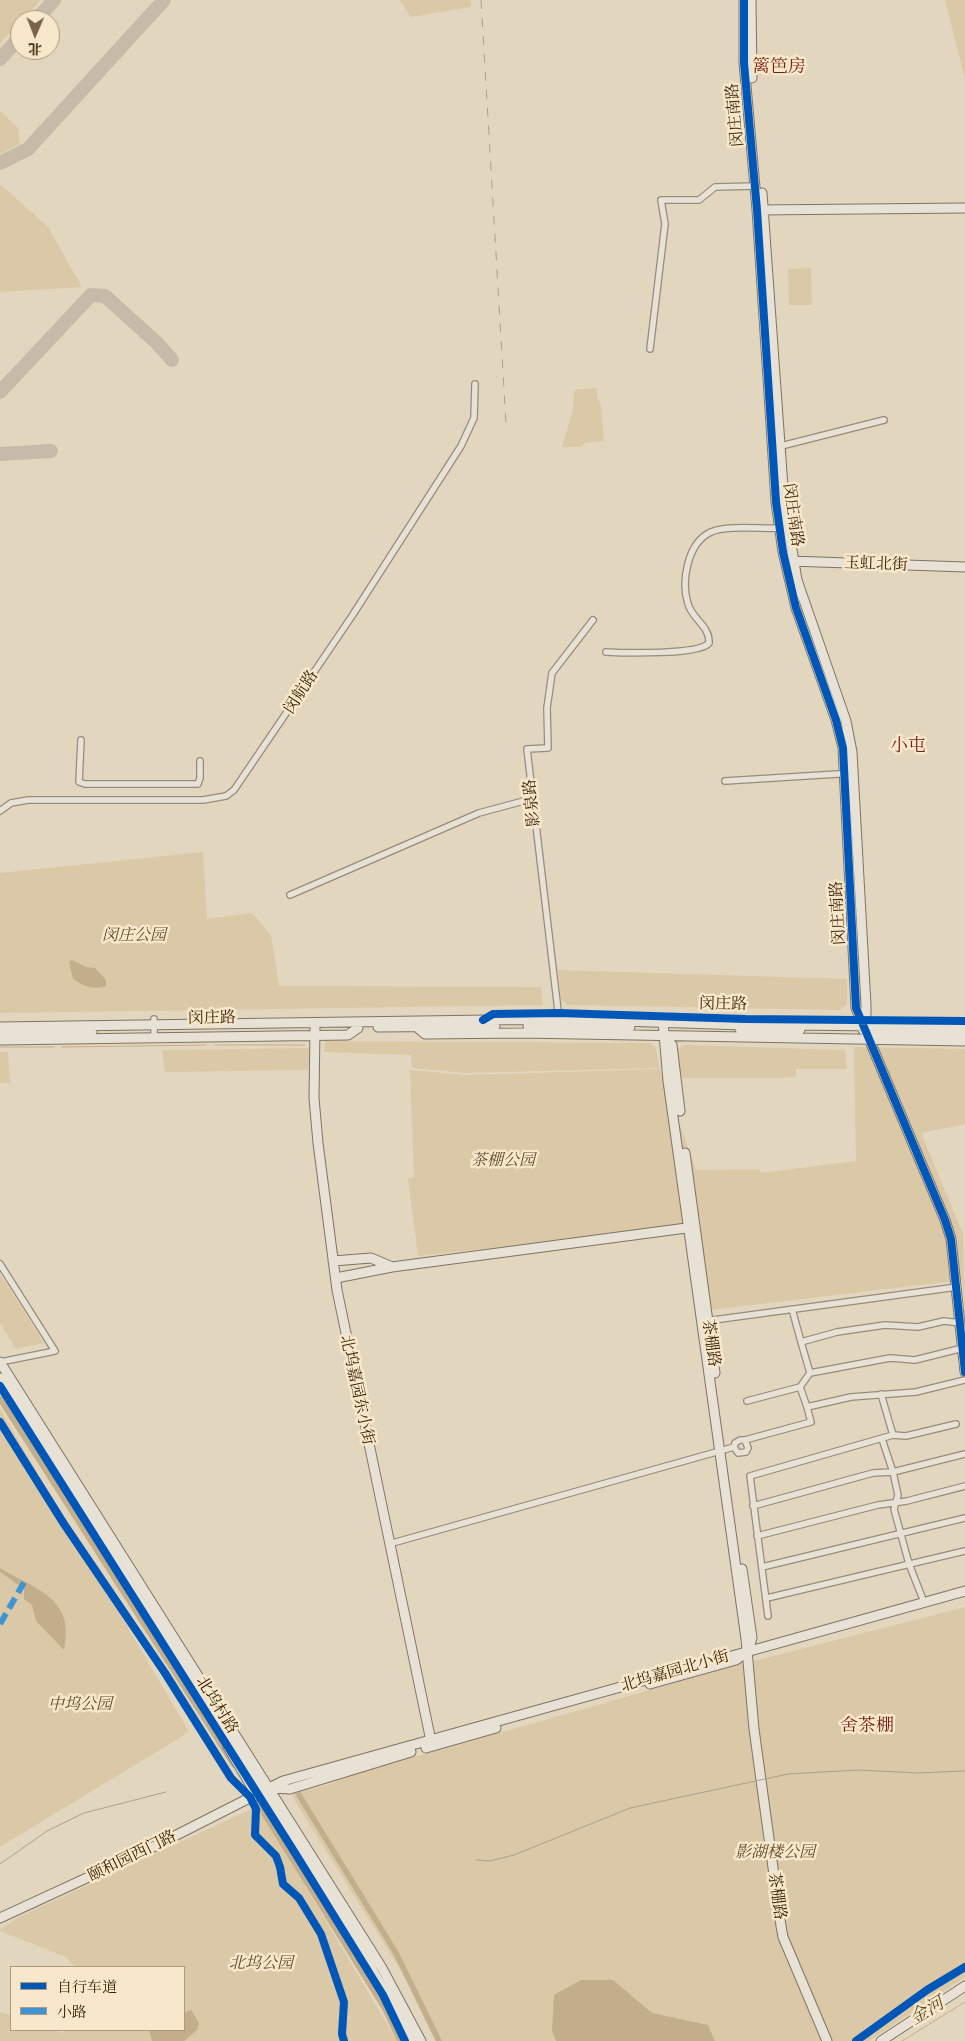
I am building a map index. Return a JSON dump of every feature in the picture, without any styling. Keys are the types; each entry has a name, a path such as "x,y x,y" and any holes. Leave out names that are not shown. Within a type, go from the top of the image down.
{"street":[{"name":"闵庄南路","path":"744,0 744,63 755,186 760,210"},
{"name":"闵庄南路","path":"751,0 751,70 760,210 777,447 790,561"},
{"path":"650,349 665,224 661,200 699,200 715,187 755,186"},
{"path":"760,210 965,208"},
{"name":"闵航路","path":"0,812 11,803 28,800 196,800 216,798 234,790 357,608 461,446 474,418 476,384"},
{"path":"777,447 884,420"},
{"name":"闵庄南路","path":"777,447 776,502 780,528 846,721 866,1005 864,1027"},
{"path":"606,652 651,654 676,650 702,650 709,643 708,632 691,612 687,597 686,566 695,547 711,532 780,528"},
{"name":"玉虹北街","path":"790,561 965,567"},
{"name":"影泉路","path":"559,1016 531,798 527,750 548,748 547,708 552,674 593,620"},
{"path":"81,740 80,782 85,784 198,784 200,761"},
{"path":"725,781 849,773"},
{"path":"290,895 479,813 531,798"},
{"name":"闵庄路","path":"0,1034 413,1015 425,1034 523,1033 744,1025 747,1020"},
{"name":"闵庄路","path":"0,1027 315,1032 559,1016 792,1021 793,1025 864,1027 965,1021"},
{"name":"闵庄路","path":"559,1016 663,1028 965,1027"},
{"name":"闵庄路","path":"0,1021 154,1028"},
{"path":"864,1027 945,1220 951,1239 965,1372"},
{"name":"闵庄路","path":"864,1027 882,1033 965,1034"},
{"name":"闵庄路","path":"864,1027 965,1041"},
{"name":"闵庄路","path":"0,1040 154,1028"},
{"name":"茶棚路","path":"663,1028 672,1045 692,1228 726,1449 752,1638 747,1653 754,1729 782,1937 827,2041"},
{"name":"北坞嘉园东小街","path":"315,1032 314,1098 317,1134 333,1261 347,1348 431,1744"},
{"path":"336,1278 392,1267 692,1228"},
{"path":"333,1261 371,1258 392,1267"},
{"path":"0,1264 55,1351 0,1362"},
{"path":"705,1321 957,1287"},
{"path":"792,1309 810,1373"},
{"path":"801,1342 837,1332 885,1325 918,1327 944,1321 960,1323"},
{"path":"747,1401 800,1387 810,1373 890,1358 915,1360 963,1348"},
{"name":"北坞村路","path":"0,1362 374,1971 412,2041"},
{"name":"北坞村路","path":"0,1378 214,1716 382,1968 421,2041"},
{"path":"807,1407 851,1397 916,1392 965,1380"},
{"path":"389,1544 726,1449 737,1441 811,1422 800,1387"},
{"path":"881,1394 893,1435"},
{"path":"768,1616 750,1476 755,1473 893,1435 906,1436 956,1424"},
{"path":"882,1439 893,1472 898,1495 894,1509 900,1534 924,1602"},
{"path":"726,1449 738,1453 746,1452 748,1448 745,1440"},
{"path":"753,1506 873,1473 893,1472 965,1454"},
{"path":"757,1536 965,1486"},
{"path":"762,1567 965,1518"},
{"path":"767,1598 965,1551"},
{"name":"北坞嘉园北小街","path":"263,1790 290,1789 431,1744 736,1660 747,1653 965,1591"},
{"name":"北坞村路","path":"214,1716 215,1727 263,1790"},
{"name":"颐和园西门路","path":"0,1918 145,1851 263,1790"},
{"path":"881,2041 965,1986"}],"green space":[{"path":"0,0 41,0 31,10 10,10 10,33 0,43"},
{"path":"400,0 471,0 471,7 411,17"},
{"path":"945,0 965,0 965,79"},
{"path":"0,111 18,128 20,144 0,154"},
{"path":"0,184 48,227 82,287 0,292"},
{"path":"811,268 812,305 789,305 788,269"},
{"path":"597,388 597,397 601,406 604,441 585,443 581,447 562,447 573,410 574,390"},
{"name":"闵庄公园","path":"203,852 207,919 252,913 271,935 279,986 541,987 543,1005 0,1013 0,873"},
{"path":"558,970 847,979 847,1004 840,1010 568,1005 561,999"},
{"path":"325,1041 649,1043 655,1046 660,1068 466,1073 412,1068 411,1055 324,1052"},
{"path":"685,1045 845,1050 847,1069 796,1069 796,1077 782,1078 682,1078 677,1049"},
{"name":"茶棚公园","path":"854,1047 965,1049 965,1124 921,1133 963,1234 965,1311 962,1280 710,1310 698,1225 418,1256 408,1178 414,1177 410,1070 466,1075 660,1069 696,1170 759,1169 761,1173 856,1161"},
{"path":"309,1048 308,1070 165,1072 162,1050"},
{"path":"0,1052 8,1052 10,1083 0,1083"},
{"path":"0,1274 44,1343 16,1349 0,1323"},
{"name":"中坞公园","path":"0,1409 189,1732 0,1847"},
{"name":"影湖楼公园","path":"965,1607 965,1977 869,2041 435,2041 403,1974 295,1801 293,1794 331,1784 351,1775 735,1666"},
{"name":"北坞公园","path":"258,1806 397,2041 0,2041 0,2012 10,2015 10,2031 57,2031 63,2033 64,2031 185,2031 185,1966 74,1966 66,1957 0,1931 0,1929 21,1916"}],"shaded area":[{"path":"72,960 86,967 95,968 106,980 106,986 88,987 73,979 69,962"},
{"path":"0,1568 39,1589 50,1597 58,1607 64,1618 66,1632 64,1650 36,1621 32,1605 24,1599 24,1589 0,1572"},
{"path":"581,1980 613,1980 652,2013 708,2025 715,2041 556,2041 552,2031 554,1995"},
{"path":"191,2010 199,2023 197,2030 184,2041 152,2041 149,2031 185,2031 185,2013"}],"waterway":[{"path":"62,1047 206,1045"},
{"path":"215,1045 305,1045"},
{"path":"0,1047 54,1047"},
{"path":"0,1399 234,1765"},
{"path":"252,1794 385,2009 400,2041"},
{"path":"299,1795 396,1953 439,2041"},
{"name":"金河","path":"902,2041 965,2002"}],"taxiway":[{"path":"45,10 54,0"},
{"path":"0,163 28,149 164,0"},
{"path":"0,59 10,48"},
{"path":"0,392 91,295 105,296 157,343 172,360"},
{"path":"0,454 51,451"}],"tram line":[{"path":"476,1860 490,1861 514,1855 630,1808 788,1774 858,1770 918,1773 965,1771"},
{"path":"0,1864 47,1831 84,1813 166,1792"}],"railway":[{"path":"481,0 506,423"}],"marked path":[{"path":"0,1624 26,1579"}],"cycle path":[{"path":"744,0 744,63 757,210 776,502 783,552 796,608 836,720 843,748 856,1008 945,1220 951,1239 965,1372"},
{"path":"483,1020 493,1014 559,1013 745,1019 965,1021"},
{"path":"0,1386 383,1995 405,2041"},
{"path":"0,1422 64,1524 165,1673 231,1778 250,1797 256,1809 255,1835 276,1856 283,1884 299,1898 321,1934 344,2002 342,2034 344,2041"},
{"path":"856,2041 927,1990 965,1967"}],"district":[{"name":"篱笆房","path":"779,67"},
{"name":"小屯","path":"908,746"},
{"name":"舍茶棚","path":"867,1726"}]}
